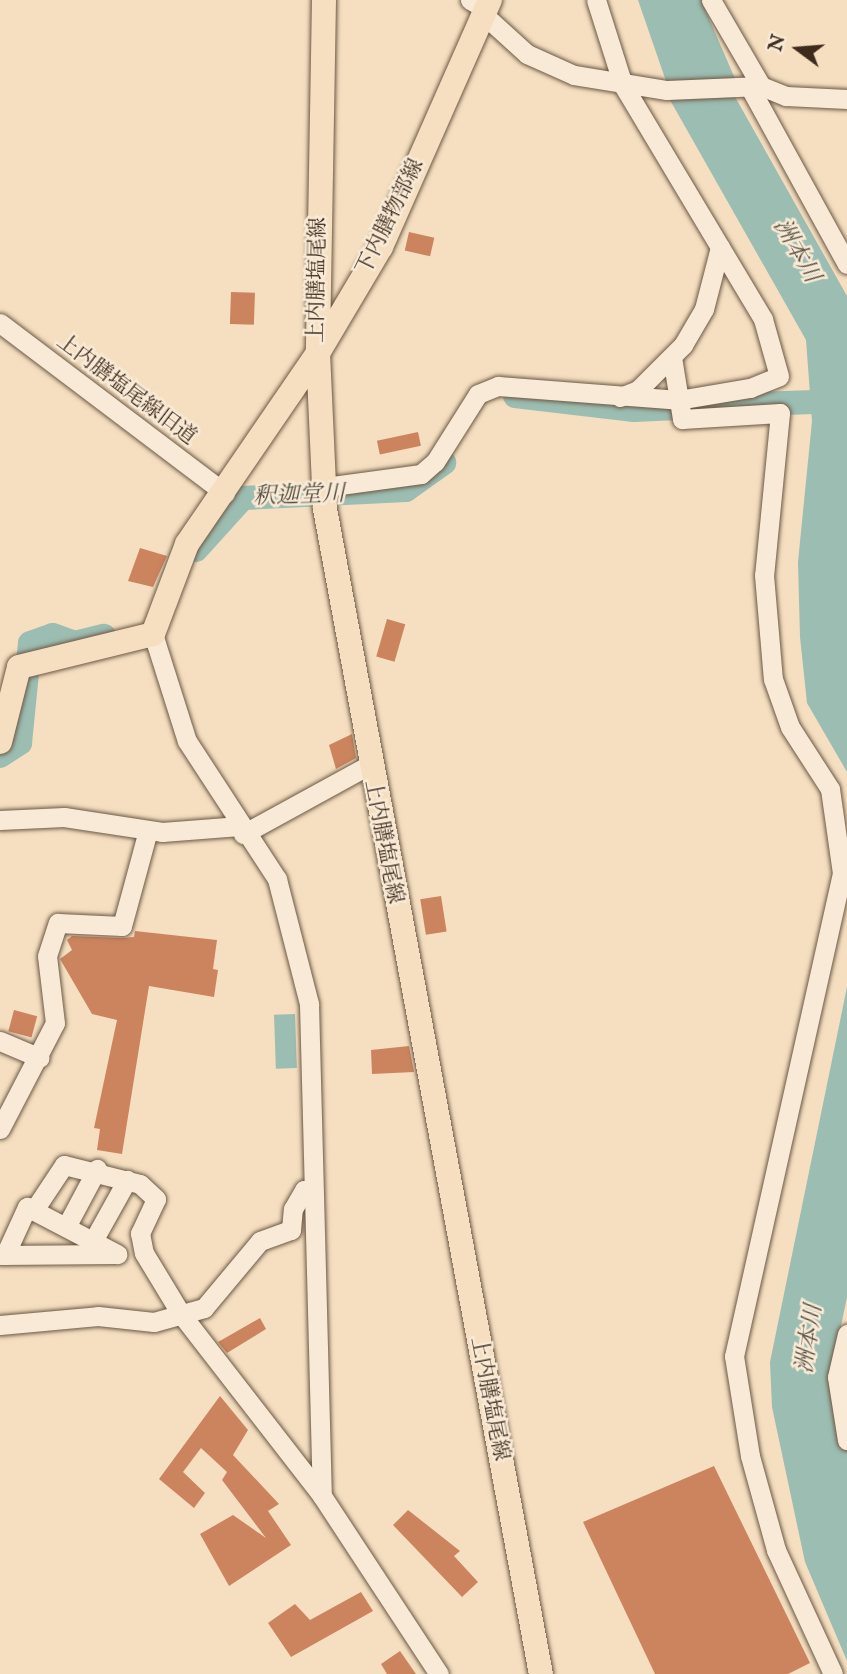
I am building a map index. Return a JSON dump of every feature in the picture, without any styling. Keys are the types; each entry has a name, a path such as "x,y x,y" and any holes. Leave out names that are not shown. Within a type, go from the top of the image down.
{"main road":[{"name":"上内膳塩尾線","path":"324,0 318,353 325,496 369,765 541,1674"},
{"name":"下内膳物部線","path":"154,625 187,544 225,493 318,353 381,247 483,6"},
{"path":"0,742 26,665 154,625"}],"street":[{"path":"596,0 623,85 763,318 780,372 769,383 680,410"},
{"path":"711,0 749,87 847,264"},
{"path":"483,6 527,54 575,75 623,85 667,90 749,87 786,96 847,99"},
{"path":"619,397 638,390 672,357 704,309 720,247"},
{"name":"上内膳塩尾線旧道","path":"0,323 225,493"},
{"path":"672,357 680,410"},
{"path":"325,496 421,474 488,389 522,386 619,397 680,410 780,413 764,575 773,678 790,727 830,789 842,873 734,1356 750,1456 776,1550 833,1674"},
{"path":"154,625 187,741 242,830 277,878 309,1004 310,1191 322,1496"},
{"path":"0,820 64,817 148,830 242,830 369,765"},
{"path":"0,1129 40,1058 55,1023 47,956 58,922 122,926 148,830"},
{"path":"0,1041 40,1058"},
{"path":"34,1210 64,1164 97,1169 127,1180 156,1199 140,1233 144,1253 181,1314 322,1496 439,1674"},
{"path":"66,1227 97,1169"},
{"path":"93,1241 127,1180"},
{"path":"0,1325 88,1317 154,1322 204,1308 260,1241 291,1230 293,1209 304,1189 310,1191"},
{"path":"117,1254 27,1207 2,1255 117,1254 144,1253"},
{"path":"847,1334 837,1377 847,1440"}],"water":[{"path":"638,0 701,0 736,81 667,84"},
{"name":"洲本川","path":"734,95 847,296 847,772 807,703 800,637 798,562 812,421 806,340 670,100"},
{"name":"洲本川","path":"847,987 847,1297 836,1350 847,1451 847,1661 805,1562 772,1407 770,1362"},
{"path":"295,1014 297,1068 276,1069 274,1015"}],"building":[{"path":"409,232 434,238 430,256 405,251"},
{"path":"231,292 255,293 254,325 230,324"},
{"path":"418,432 421,446 380,454 377,441"},
{"path":"140,548 167,556 153,587 128,581"},
{"path":"387,619 405,624 395,662 376,656"},
{"path":"352,734 356,758 336,769 329,745"},
{"path":"441,896 447,932 426,935 420,899"},
{"path":"135,931 217,940 213,969 218,970 214,997 149,986 122,1154 97,1150 100,1129 94,1128 117,1020 92,1014 60,959 72,950 67,940 72,936 134,937"},
{"path":"14,1010 37,1016 31,1037 8,1031"},
{"path":"409,1046 414,1072 372,1074 371,1050"},
{"path":"260,1318 266,1329 227,1353 218,1342"},
{"path":"220,1396 248,1430 233,1455 279,1504 268,1511 291,1545 229,1586 200,1534 233,1515 266,1538 222,1480 227,1472 201,1448 183,1472 205,1493 194,1508 159,1479"},
{"path":"714,1466 810,1663 788,1674 655,1674 583,1522"},
{"path":"408,1510 460,1551 454,1556 478,1582 462,1597 393,1525"},
{"path":"361,1592 373,1611 291,1657 268,1623 295,1604 310,1620"},
{"path":"400,1651 416,1674 387,1674 381,1664"}],"waterway":[{"name":"釈迦堂川","path":"515,396 634,410 679,408"},
{"name":"釈迦堂川","path":"699,406 845,401"},
{"name":"釈迦堂川","path":"196,550 243,498 406,490 444,463"},
{"name":"釈迦堂川","path":"0,756 20,743 30,643 53,635 75,643 104,636"}]}
